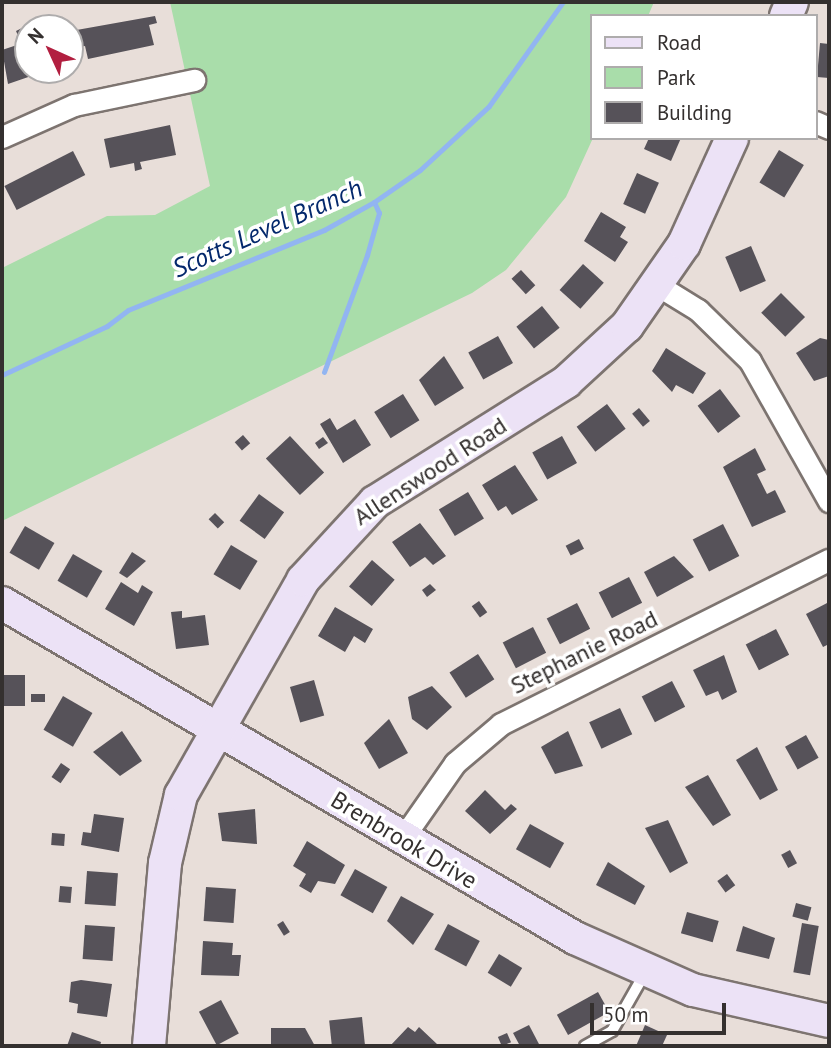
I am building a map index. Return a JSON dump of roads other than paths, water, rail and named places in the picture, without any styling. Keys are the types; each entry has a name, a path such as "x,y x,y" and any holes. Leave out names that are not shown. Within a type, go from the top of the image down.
{"street":[{"path":"2,137 74,105 194,80"},
{"name":"Allenswood Road","path":"149,1046 171,826 214,727 303,580 349,524 566,382 612,341 659,286 731,140"},
{"path":"659,286 698,310 750,361 829,501"},
{"name":"Stephanie Road","path":"402,839 455,763 501,724 829,560"},
{"name":"Brenbrook Drive","path":"2,603 575,938 646,971 755,1008 829,1021"}],"lane":[{"path":"585,1046 612,1031 646,971"}],"waterway":[{"name":"Scotts Level Branch","path":"2,375 107,326 128,310 324,230 374,202 420,170 489,106 563,2"},
{"path":"324,372 367,255 379,213 374,202"}]}
